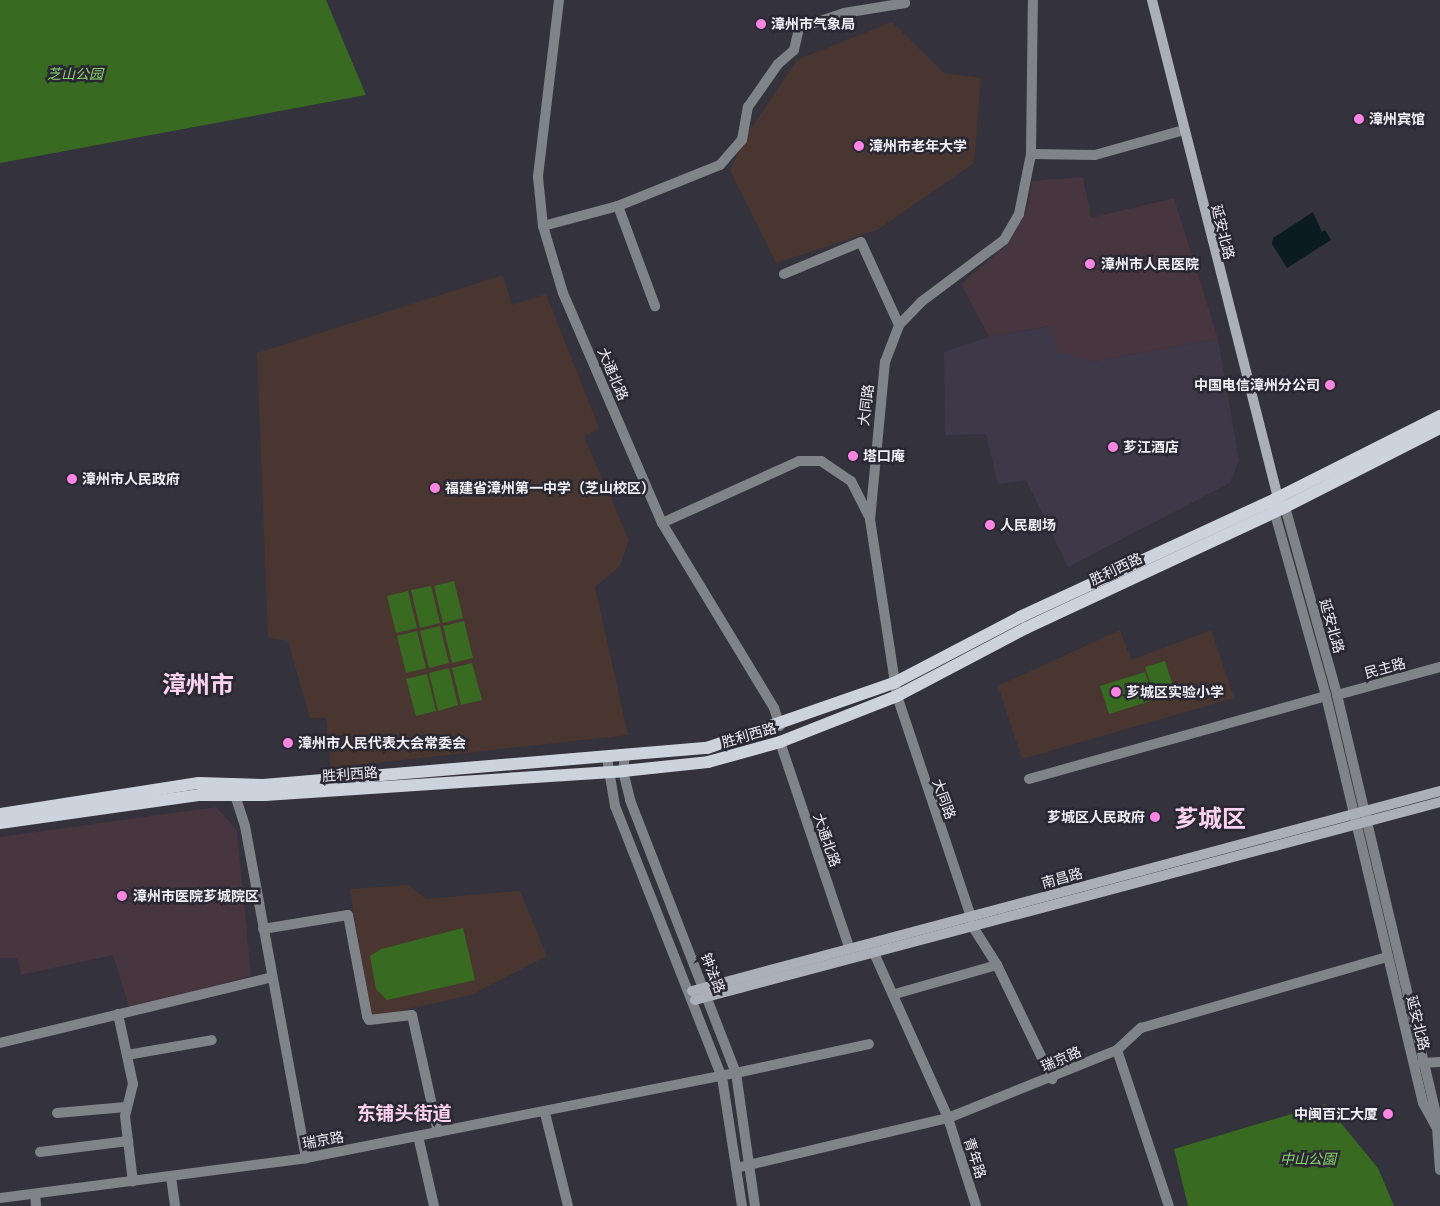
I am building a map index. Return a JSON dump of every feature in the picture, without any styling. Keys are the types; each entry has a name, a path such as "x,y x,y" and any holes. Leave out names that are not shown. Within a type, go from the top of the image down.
{"main road":[{"name":"延安北路","path":"1152,0 1280,503"},
{"name":"胜利西路","path":"0,823 234,790 607,764 623,771 708,762 780,742 895,690 1272,512 1280,503 1440,416"},
{"name":"胜利西路","path":"895,690 1020,617 1280,503 1440,428"},
{"path":"607,764 625,756 707,748 895,690"},
{"path":"0,814 199,783 234,790"},
{"name":"南昌路","path":"706,990 874,953 972,922 1352,814 1440,791"},
{"name":"南昌路","path":"694,996 706,990 849,947 972,922 1356,827 1440,802"}],"street":[{"name":"大通北路","path":"559,0 538,177 543,226 563,293 662,523 774,708 780,726"},
{"name":"大同路","path":"1032,0 1030,154 1019,214 1004,240 921,302 899,325 885,362 870,520 895,690 972,922 997,964 1052,1079"},
{"path":"543,226 618,206 720,165 742,140 748,107 778,64 794,50 799,28 844,13 905,3"},
{"path":"1030,154 1095,155 1184,130"},
{"path":"618,206 655,306"},
{"path":"784,274 861,242 899,325"},
{"path":"662,523 799,461 821,461 851,481 870,520"},
{"name":"延安北路","path":"1280,503 1337,695 1438,1126"},
{"name":"延安北路","path":"1272,512 1326,696 1352,814 1423,1102 1438,1126"},
{"name":"民主路","path":"1337,695 1440,667"},
{"path":"1029,779 1326,696"},
{"name":"大通北路","path":"780,742 849,947"},
{"name":"钟法路","path":"625,756 623,771 630,800 706,990 736,1073 755,1206"},
{"name":"钟法路","path":"607,764 615,806 694,996 722,1077 742,1206"},
{"path":"234,790 263,929 306,1158"},
{"path":"263,929 348,915 367,1016 369,1020 412,1015 438,1132"},
{"name":"青年路","path":"874,953 895,994 948,1118 976,1206"},
{"name":"瑞京路","path":"736,1168 948,1118 1052,1079 1117,1050 1141,1028 1387,958"},
{"path":"895,994 997,964"},
{"path":"0,1043 272,977"},
{"path":"118,1014 133,1095 126,1107 133,1182"},
{"path":"127,1055 212,1040"},
{"name":"瑞京路","path":"0,1198 306,1158 545,1113 722,1077 869,1044"},
{"path":"1117,1050 1169,1206"},
{"path":"1422,1063 1440,1062"},
{"path":"57,1113 126,1107"},
{"path":"545,1113 568,1206"},
{"path":"1438,1126 1440,1170"},
{"path":"418,1136 434,1206"},
{"path":"40,1152 128,1141"},
{"path":"171,1177 175,1206"},
{"path":"35,1194 36,1206"}],"shaded area":[{"name":"漳州市老年大学","path":"892,22 944,73 981,78 974,163 877,230 776,263 730,170 750,130 797,60"},
{"name":"漳州市人民医院","path":"1083,177 1091,218 1174,198 1218,339 1089,362 1058,351 1049,326 989,337 961,284 1008,244 1027,211 1032,181"},
{"path":"1313,212 1322,232 1325,230 1331,240 1287,268 1272,244 1273,238"},
{"name":"福建省漳州第一中学（芝山校区）","path":"503,275 512,305 546,294 599,428 584,437 629,540 620,566 595,587 628,735 331,768 326,718 310,718 288,641 268,637 257,353"},
{"name":"芗江酒店","path":"1050,326 1089,362 1218,339 1239,460 1230,483 1068,567 1026,480 998,484 986,434 945,435 944,352 989,337"},
{"name":"芗城区实验小学","path":"1120,630 1131,660 1211,630 1234,698 1022,759 998,686"},
{"name":"漳州市医院芗城院区","path":"216,807 237,830 251,976 129,1007 113,955 21,975 17,958 0,958 0,837"},
{"path":"409,885 426,899 520,891 547,956 471,995 371,1017 350,889"}],"green space":[{"name":"芝山公园","path":"0,0 326,0 366,95 0,163"},
{"path":"454,581 463,618 443,623 434,586"},
{"path":"431,586 440,623 420,628 411,590"},
{"path":"408,591 417,628 396,633 387,596"},
{"path":"464,621 473,658 452,663 443,626"},
{"path":"440,626 449,663 429,668 420,631"},
{"path":"417,631 426,668 406,673 397,636"},
{"path":"1165,661 1176,695 1156,701 1145,667"},
{"path":"472,663 482,700 461,705 452,668"},
{"path":"449,668 458,705 438,711 429,673"},
{"path":"1145,672 1154,700 1109,714 1100,686"},
{"path":"427,674 436,711 416,716 406,679"},
{"path":"463,928 475,980 387,1000 376,989 370,956 381,949"},
{"name":"中山公園","path":"1325,1104 1378,1168 1394,1206 1188,1206 1174,1149"}],"place":[{"name":"漳州市气象局","path":"761,24"},
{"name":"漳州宾馆","path":"1359,119"},
{"name":"漳州市老年大学","path":"859,146"},
{"name":"漳州市人民医院","path":"1090,264"},
{"name":"中国电信漳州分公司","path":"1330,385"},
{"name":"芗江酒店","path":"1113,447"},
{"name":"塔口庵","path":"853,456"},
{"name":"漳州市人民政府","path":"72,479"},
{"name":"福建省漳州第一中学（芝山校区）","path":"435,488"},
{"name":"人民剧场","path":"990,525"},
{"name":"芗城区实验小学","path":"1116,692"},
{"name":"漳州市人民代表大会常委会","path":"288,743"},
{"name":"芗城区人民政府","path":"1155,817"},
{"name":"漳州市医院芗城院区","path":"122,896"},
{"name":"中闽百汇大厦","path":"1388,1114"}],"district":[{"name":"漳州市","path":"198,685"},
{"name":"芗城区","path":"1210,819"},
{"name":"东铺头街道","path":"404,1114"}]}
